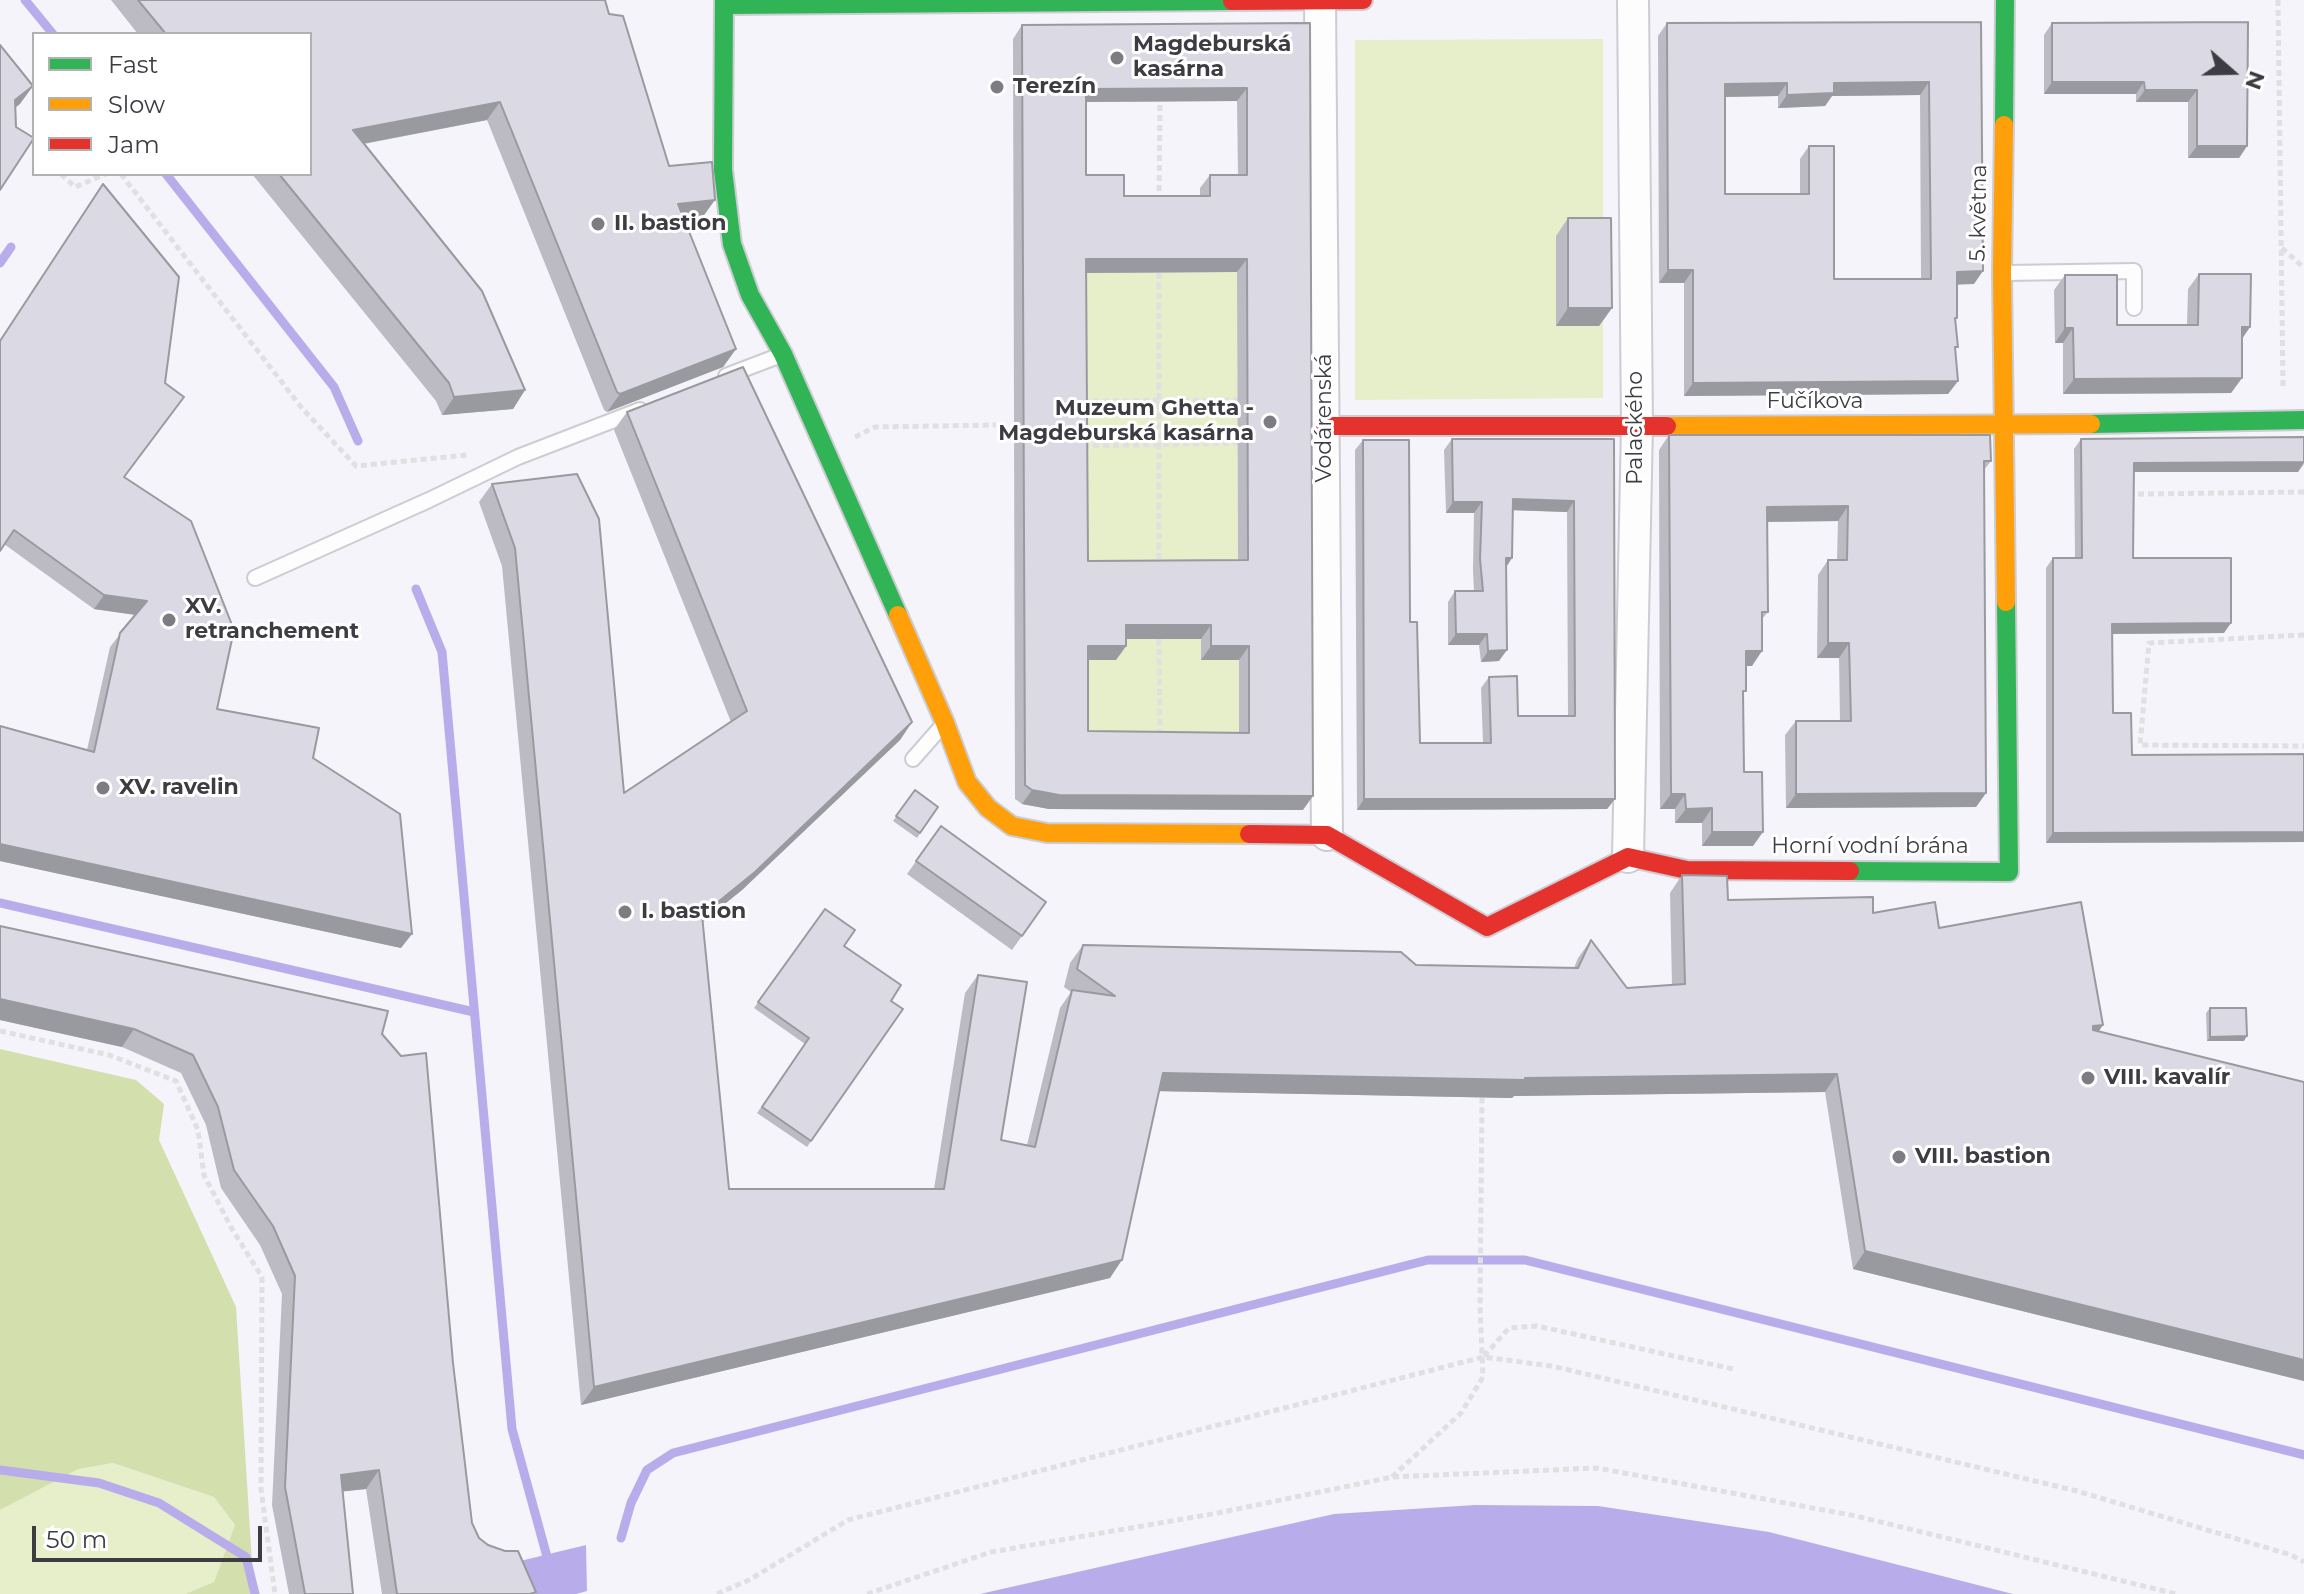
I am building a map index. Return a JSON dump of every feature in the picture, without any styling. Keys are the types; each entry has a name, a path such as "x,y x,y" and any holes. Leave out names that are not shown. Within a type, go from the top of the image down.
{"street":[{"path":"1363,0 724,2 723,170 732,244 750,295 783,354 945,723 967,782 988,808 1012,826 1047,833 1327,835 1487,927 1628,857"},
{"name":"Palackého","path":"1628,857 1637,425 1633,0"},
{"name":"5. května","path":"2005,0 2002,273 2005,426"},
{"name":"Vodárenská","path":"1320,1 1327,835"},
{"name":"Fučíkova","path":"1325,426 2005,426 2304,420"},
{"name":"Horní vodní brána","path":"1628,857 1687,870 2009,872 2005,426"}],"lane":[{"path":"2002,273 2134,271 2134,308"},
{"path":"712,382 783,354"},
{"path":"255,578 518,457 656,404"},
{"path":"913,759 945,723"}],"path":[{"path":"2278,0 2284,420"},
{"path":"1159,210 1160,102"},
{"path":"63,176 75,187 101,176"},
{"path":"123,176 301,407 356,466 457,455 518,457"},
{"path":"2281,247 2304,268"},
{"path":"1159,273 1159,575"},
{"path":"1077,401 1238,400"},
{"path":"826,452 875,427 996,425"},
{"path":"1078,446 1238,443"},
{"path":"2138,494 2304,492"},
{"path":"2304,635 2149,643 2140,745 2304,746"},
{"path":"1159,639 1160,746"},
{"path":"0,1031 109,1055 176,1081 198,1130 204,1175 262,1277 261,1489 275,1594"},
{"path":"1392,1477 1461,1413 1483,1377 1480,1307 1482,1098"},
{"path":"1483,1357 1509,1328 1537,1326 1733,1369"},
{"path":"717,1594 749,1580 848,1520 1483,1357 1552,1366 2077,1491 2291,1555 2304,1562"},
{"path":"867,1594 991,1552 1218,1513 1392,1477 1597,1468 1856,1516 2176,1594"}],"green space":[{"path":"1603,39 1603,398 1355,400 1355,40"},
{"path":"1237,272 1238,574 1078,575 1077,273"},
{"path":"1116,639 1201,639 1201,660 1239,660 1239,747 1079,745 1078,660"},
{"path":"0,1049 136,1080 164,1104 159,1140 236,1307 254,1594 185,1594 214,1582 235,1525 214,1497 113,1463 78,1469 0,1510"},
{"path":"113,1463 214,1497 235,1525 214,1582 185,1594 0,1594 0,1510 78,1468"}],"shaded area":[{"path":"1475,1505 1598,1506 1769,1532 2013,1594 980,1594 1334,1514"},
{"path":"586,1545 587,1591 576,1594 516,1594 516,1562"}],"building":[{"name":"II. bastion","path":"138,0 605,0 609,14 623,16 669,166 712,162 715,200 678,204 736,349 620,394 617,392 500,102 353,130 482,291 525,390 454,397 449,383 281,176 312,176 312,32 164,32"},
{"path":"1981,22 1983,271 1957,272 1955,318 1958,347 1955,347 1958,381 1693,383 1693,270 1668,270 1667,23","holes":["1929,82 1931,279 1834,279 1834,146 1809,146 1809,194 1725,194 1725,84 1787,83 1787,95 1834,93 1834,83"]},
{"path":"2248,22 2247,146 2197,146 2197,90 2145,90 2144,82 2052,82 2052,23"},
{"name":"Muzeum Ghetta - Magdeburská kasárna","path":"1310,23 1313,796 1059,795 1032,790 1025,785 1022,25","holes":["1247,88 1247,175 1210,175 1210,196 1124,196 1124,175 1086,175 1086,89","1086,259 1247,259 1248,560 1088,561","1126,625 1211,625 1211,646 1249,646 1249,733 1088,731 1088,646 1126,646"]},
{"path":"0,45 32,85 15,100 16,127 32,137 32,141 0,190"},
{"path":"103,184 179,277 165,383 184,397 124,477 191,521 234,630 217,709 319,728 313,758 400,814 412,934 0,844 0,726 94,752 120,633 147,601 104,595 14,530 0,551 0,341"},
{"path":"1568,218 1611,218 1612,308 1568,308"},
{"path":"2199,274 2251,274 2250,327 2242,327 2242,378 2074,379 2073,328 2065,328 2065,275 2117,275 2117,325 2198,325"},
{"path":"743,367 912,722 755,872 702,915 729,1189 944,1189 978,975 1027,982 1001,1140 1035,1147 1072,990 1115,996 1077,969 1083,945 1401,952 1416,965 1578,968 1591,940 1627,988 1685,984 1682,875 1727,876 1728,900 1873,897 1873,913 1935,902 1939,928 2081,902 2103,1025 2093,1026 2093,1030 2304,1082 2304,1360 1865,1251 1837,1074 1525,1080 1163,1073 1122,1260 594,1387 515,548 492,484 577,474 599,519 624,793 747,711 627,412"},
{"path":"1669,435 1990,435 1991,461 1984,461 1986,793 1796,794 1796,721 1851,721 1849,643 1828,643 1828,560 1847,560 1848,506 1767,507 1768,612 1762,612 1762,651 1746,651 1746,691 1743,691 1744,772 1762,772 1763,832 1712,832 1712,808 1686,809 1685,794 1671,794"},
{"path":"2304,437 2304,462 2134,463 2133,558 2231,558 2231,623 2112,624 2113,713 2131,713 2132,755 2304,754 2304,832 2053,833 2053,558 2082,558 2081,439"},
{"path":"1452,439 1614,439 1615,799 1364,799 1363,440 1409,440 1410,622 1417,622 1420,743 1491,743 1489,677 1517,676 1518,716 1575,716 1574,501 1513,499 1512,558 1506,558 1507,650 1488,651 1487,634 1456,634 1455,591 1483,591 1480,559 1482,502 1453,502"},
{"path":"915,790 938,807 920,833 896,816"},
{"path":"941,826 1046,902 1022,936 916,861"},
{"path":"825,909 855,930 844,946 901,985 891,1001 903,1009 811,1141 762,1107 809,1038 758,1002"},
{"path":"0,926 388,1011 382,1034 401,1056 426,1053 453,1363 472,1523 479,1538 488,1545 505,1551 518,1551 536,1592 397,1594 379,1470 341,1475 353,1594 305,1594 285,1487 295,1276 273,1226 234,1170 218,1107 193,1055 134,1029 0,999"},
{"path":"2210,1008 2246,1008 2247,1036 2210,1037"}],"waterway":[{"path":"25,0 51,32"},
{"path":"168,176 334,387 358,441"},
{"path":"0,263 11,247"},
{"path":"416,589 442,652 512,1429 549,1564"},
{"path":"0,903 474,1012"},
{"path":"621,1538 631,1503 647,1470 673,1453 1428,1260 1525,1260 2304,1455"},
{"path":"0,1470 99,1483 159,1503 246,1557 255,1594"}],"traffic: fast":[{"path":"724,0 723,170 732,244 750,295 783,354 898,615"},
{"path":"2004,125 2005,0"},
{"path":"725,5 1232,1"},
{"path":"2091,424 2304,420"},
{"path":"1850,871 2009,872 2006,602"}],"traffic: slow":[{"path":"2004,125 2002,273 2006,602"},
{"path":"1667,426 2091,424"},
{"path":"898,615 967,782 988,808 1012,826 1047,833 1249,834"}],"traffic: jam":[{"path":"1232,1 1363,0"},
{"path":"1325,426 1667,426"},
{"path":"1249,834 1327,835 1487,927 1628,857 1687,870 1850,871"}],"place":[{"name":"Magdeburská kasárna","path":"1117,58"},
{"name":"Terezín","path":"997,87"},
{"name":"II. bastion","path":"598,224"},
{"name":"Muzeum Ghetta - Magdeburská kasárna","path":"1270,422"},
{"name":"XV. retranchement","path":"169,620"},
{"name":"XV. ravelin","path":"103,788"},
{"name":"I. bastion","path":"625,912"},
{"name":"VIII. kavalír","path":"2088,1078"},
{"name":"VIII. bastion","path":"1899,1157"}]}
